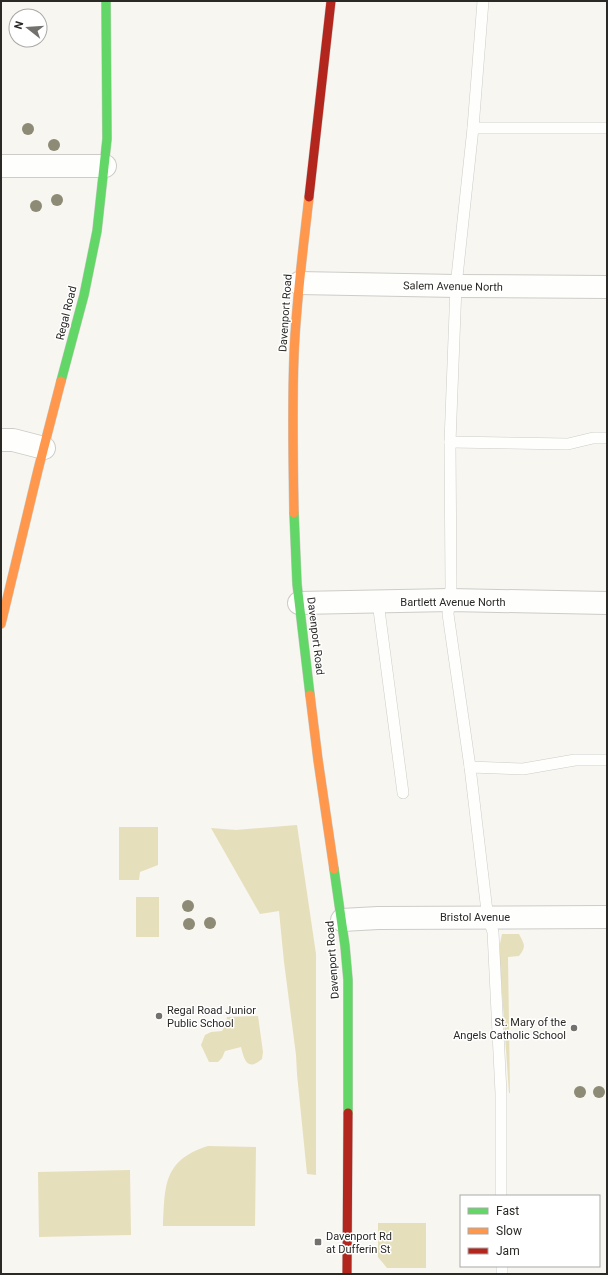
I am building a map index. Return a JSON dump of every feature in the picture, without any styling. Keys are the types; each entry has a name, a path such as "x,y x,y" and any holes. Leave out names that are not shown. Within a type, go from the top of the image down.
{"street":[{"name":"Regal Road","path":"1,624 44,448 84,295 97,231 107,139 106,1"},
{"name":"Davenport Road","path":"331,1 299,283 294,355 293,435 295,556 299,603 318,760 346,946 348,980 347,1274"},
{"path":"1,166 105,166"},
{"name":"Salem Avenue North","path":"299,283 456,286 607,286"},
{"path":"1,440 13,440 44,448"},
{"name":"Bartlett Avenue North","path":"299,603 450,600 607,603"},
{"name":"Bristol Avenue","path":"342,920 378,918 607,917"}],"lane":[{"path":"483,1 473,128 456,286 450,442 450,600 448,614 470,767 488,917 493,932 501,1086 501,1195"},
{"path":"473,128 607,128"},
{"path":"450,442 568,444 593,438 607,438"},
{"path":"378,602 403,793"},
{"path":"470,767 523,769 575,760 607,760"}],"shaded area":[{"path":"297,825 316,954 316,1175 307,1174 296,1055 279,911 260,914 211,828 236,830"},
{"path":"119,827 158,827 158,865 140,872 139,880 119,880"},
{"path":"136,897 159,897 159,937 136,937"},
{"path":"502,934 519,934 524,945 519,956 508,957 510,1093 499,949"},
{"path":"258,1016 263,1052 262,1059 257,1063 250,1064 243,1056 241,1047 225,1051 222,1058 218,1062 209,1062 201,1045 205,1035 211,1032 222,1031 226,1024 227,1017"},
{"path":"208,1146 256,1147 255,1226 163,1226 166,1187 169,1176 182,1159 193,1152"},
{"path":"130,1170 131,1235 39,1237 38,1172"},
{"path":"378,1223 426,1223 426,1268 387,1268 378,1257"}],"traffic: fast":[{"path":"61,381 84,295 97,231 107,139 106,1"},
{"path":"294,513 297,584 310,695"},
{"path":"334,869 345,946 348,980 348,1113"}],"traffic: slow":[{"path":"294,513 294,355 298,296 309,197"},
{"path":"1,624 61,381"},
{"path":"310,695 334,869"}],"traffic: jam":[{"path":"309,197 331,1"},
{"path":"347,1274 348,1113"}],"place":[{"name":"Regal Road Junior Public School","path":"159,1016"},
{"name":"St. Mary of the Angels Catholic School","path":"574,1028"},
{"name":"Davenport Rd at Dufferin St","path":"318,1242"}]}
